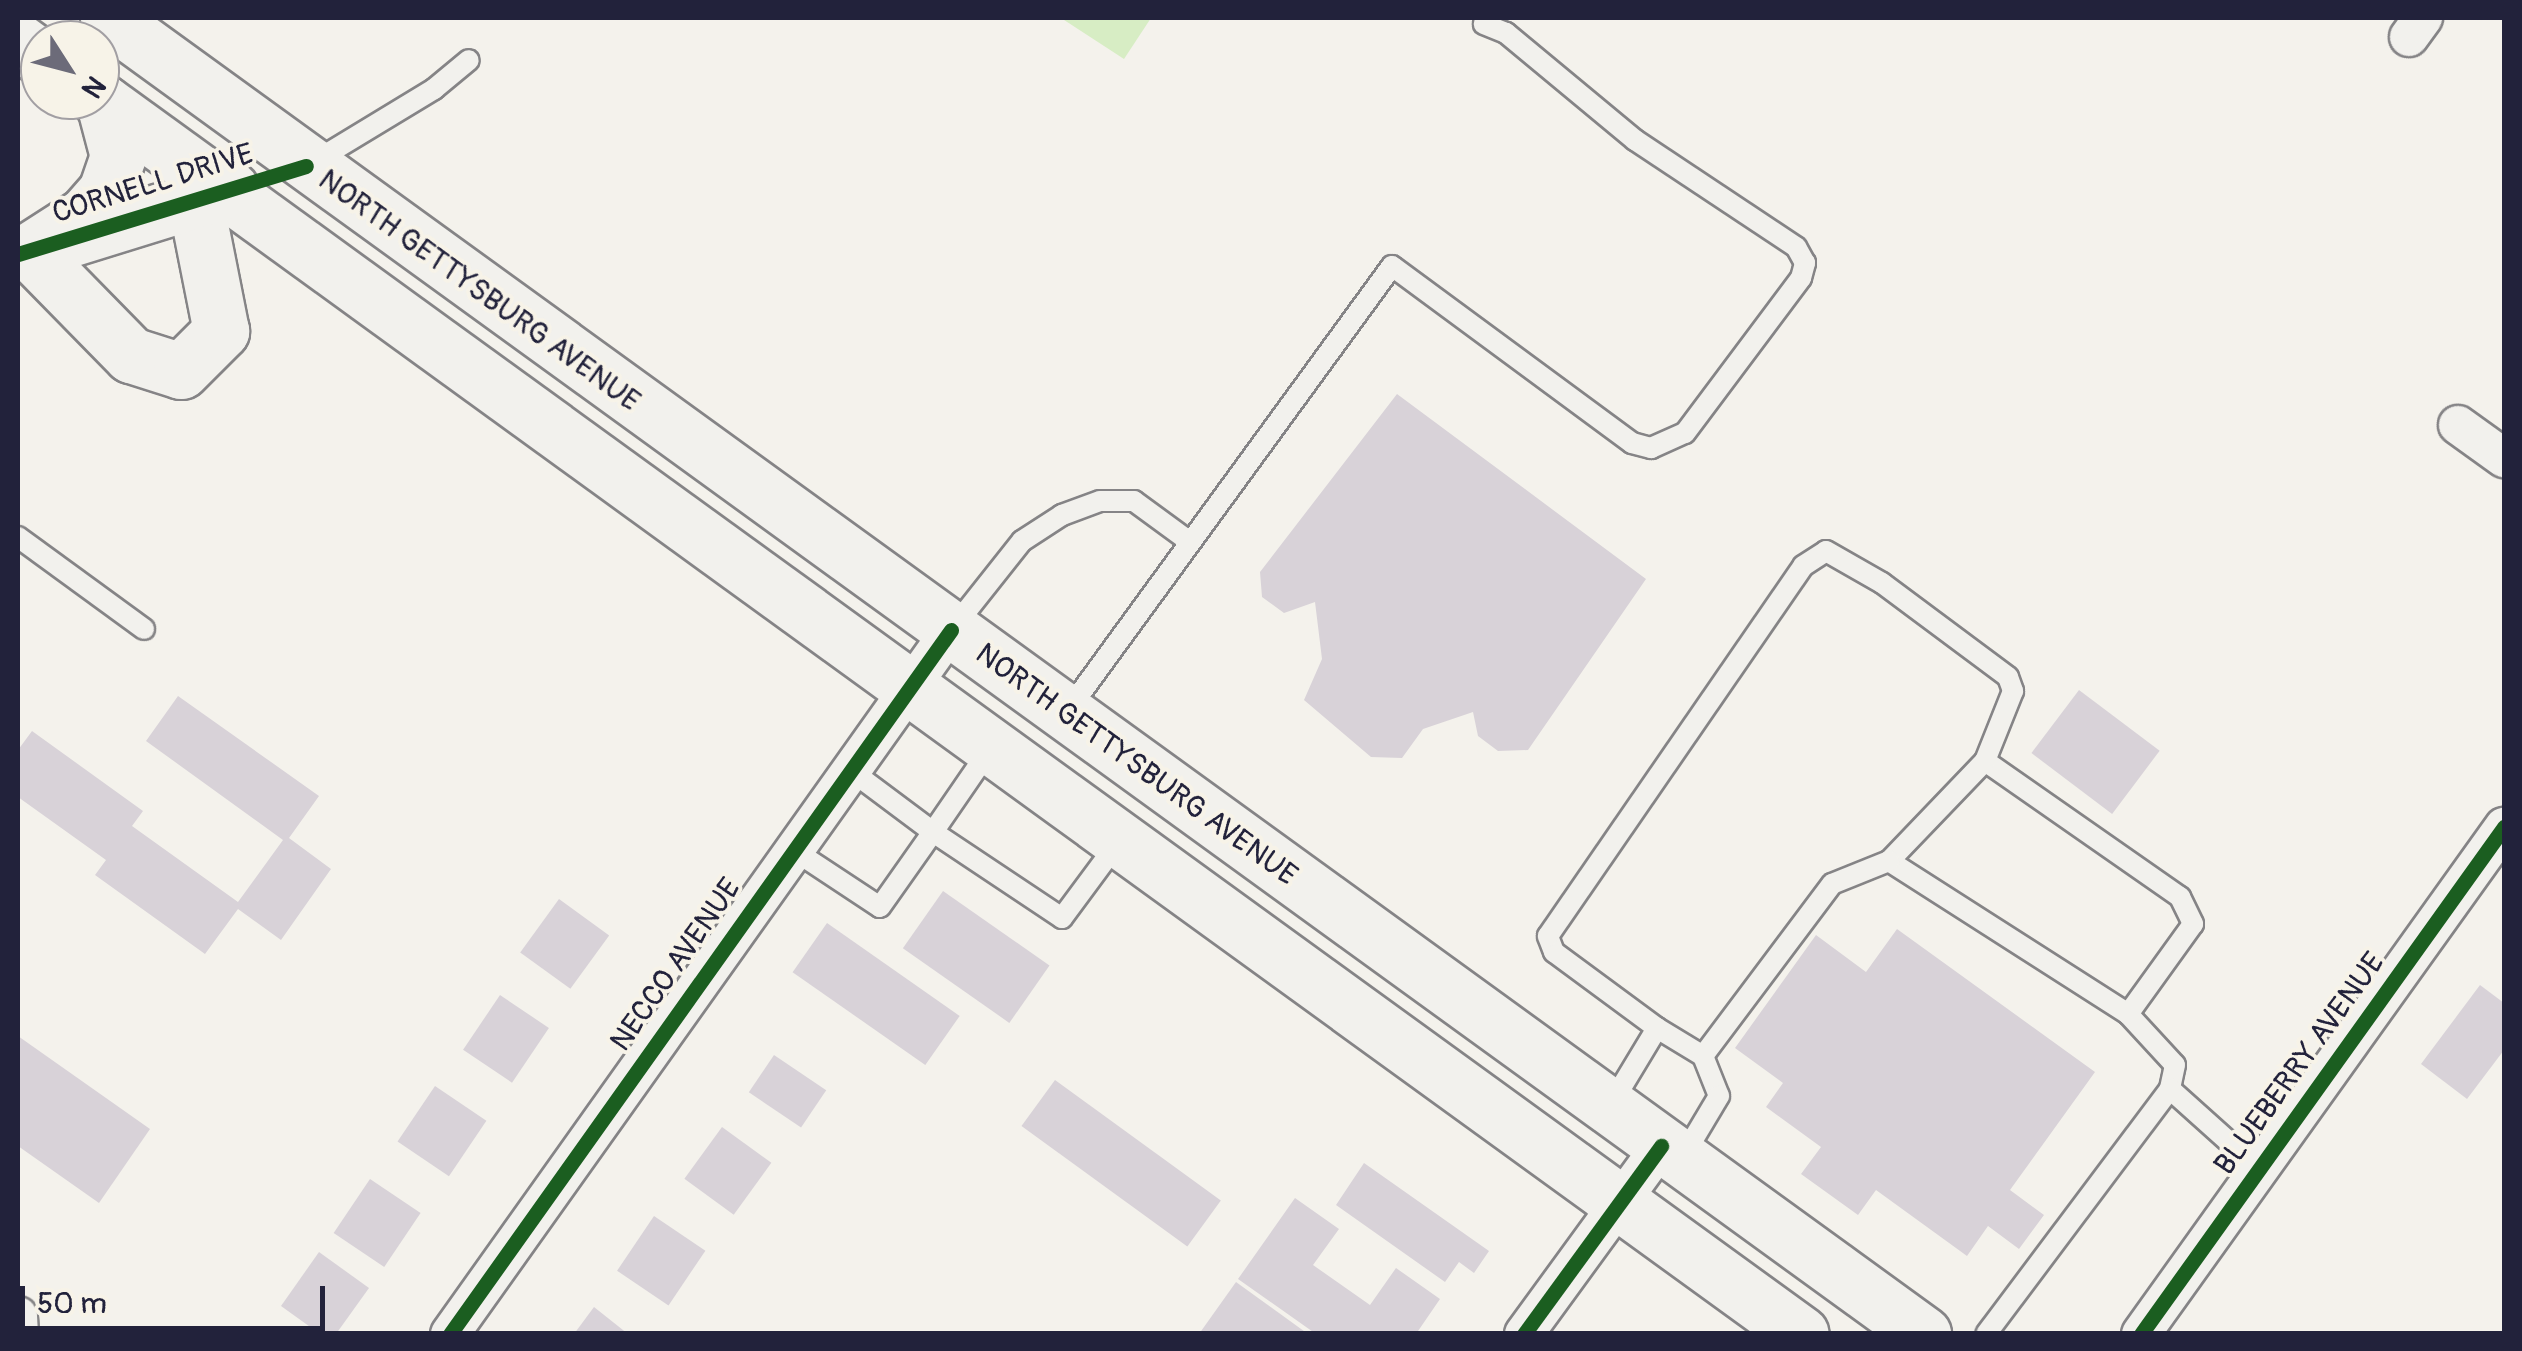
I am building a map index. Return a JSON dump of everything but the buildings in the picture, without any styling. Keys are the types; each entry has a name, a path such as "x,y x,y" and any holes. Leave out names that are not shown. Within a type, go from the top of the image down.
{"main road":[{"name":"NORTH GETTYSBURG AVENUE","path":"108,18 306,166 1922,1334"},
{"path":"120,118 210,195 912,683 1801,1334"},
{"path":"107,120 118,156 106,191 86,215 23,253 131,356 182,371 222,331 210,195"},
{"name":"CORNELL DRIVE","path":"23,253 306,166"}],"street":[{"path":"2458,424 2504,458"},
{"name":"NECCO AVENUE","path":"450,1334 951,630"},
{"name":"BLUEBERRY AVENUE","path":"2141,1334 2504,827"},
{"path":"1524,1334 1619,1204 1671,1153"},
{"path":"18,1316 18,1334"}],"lane":[{"path":"1066,714 1392,266 1632,444 1652,448 1685,433 1801,278 1805,263 1796,247 1635,140 1506,33 1484,24"},
{"path":"306,166 419,99 469,60"},
{"path":"951,630 1022,542 1100,501 1134,501 1190,542"},
{"path":"18,537 144,628"},
{"path":"1671,1153 1718,1096 1703,1056 1657,1028 1554,952 1548,936 1803,566 1826,552 1882,583 2008,677 2013,691 1985,761 1889,861 1832,884 1703,1056"},
{"path":"792,849 880,906 994,743"},
{"path":"1985,761 2180,897 2193,924 2128,1014"},
{"path":"850,770 1062,918 1122,838"},
{"path":"1889,861 2128,1014 2175,1065 2170,1089 1986,1334"},
{"path":"1608,1108 1657,1028"},
{"path":"2170,1089 2258,1168"}],"green space":[{"path":"1061,18 1151,18 1124,59"}],"cycle path":[{"path":"18,254 306,166"},
{"path":"450,1334 951,630"},
{"path":"2141,1334 2504,827"},
{"path":"1524,1334 1661,1146"}]}
